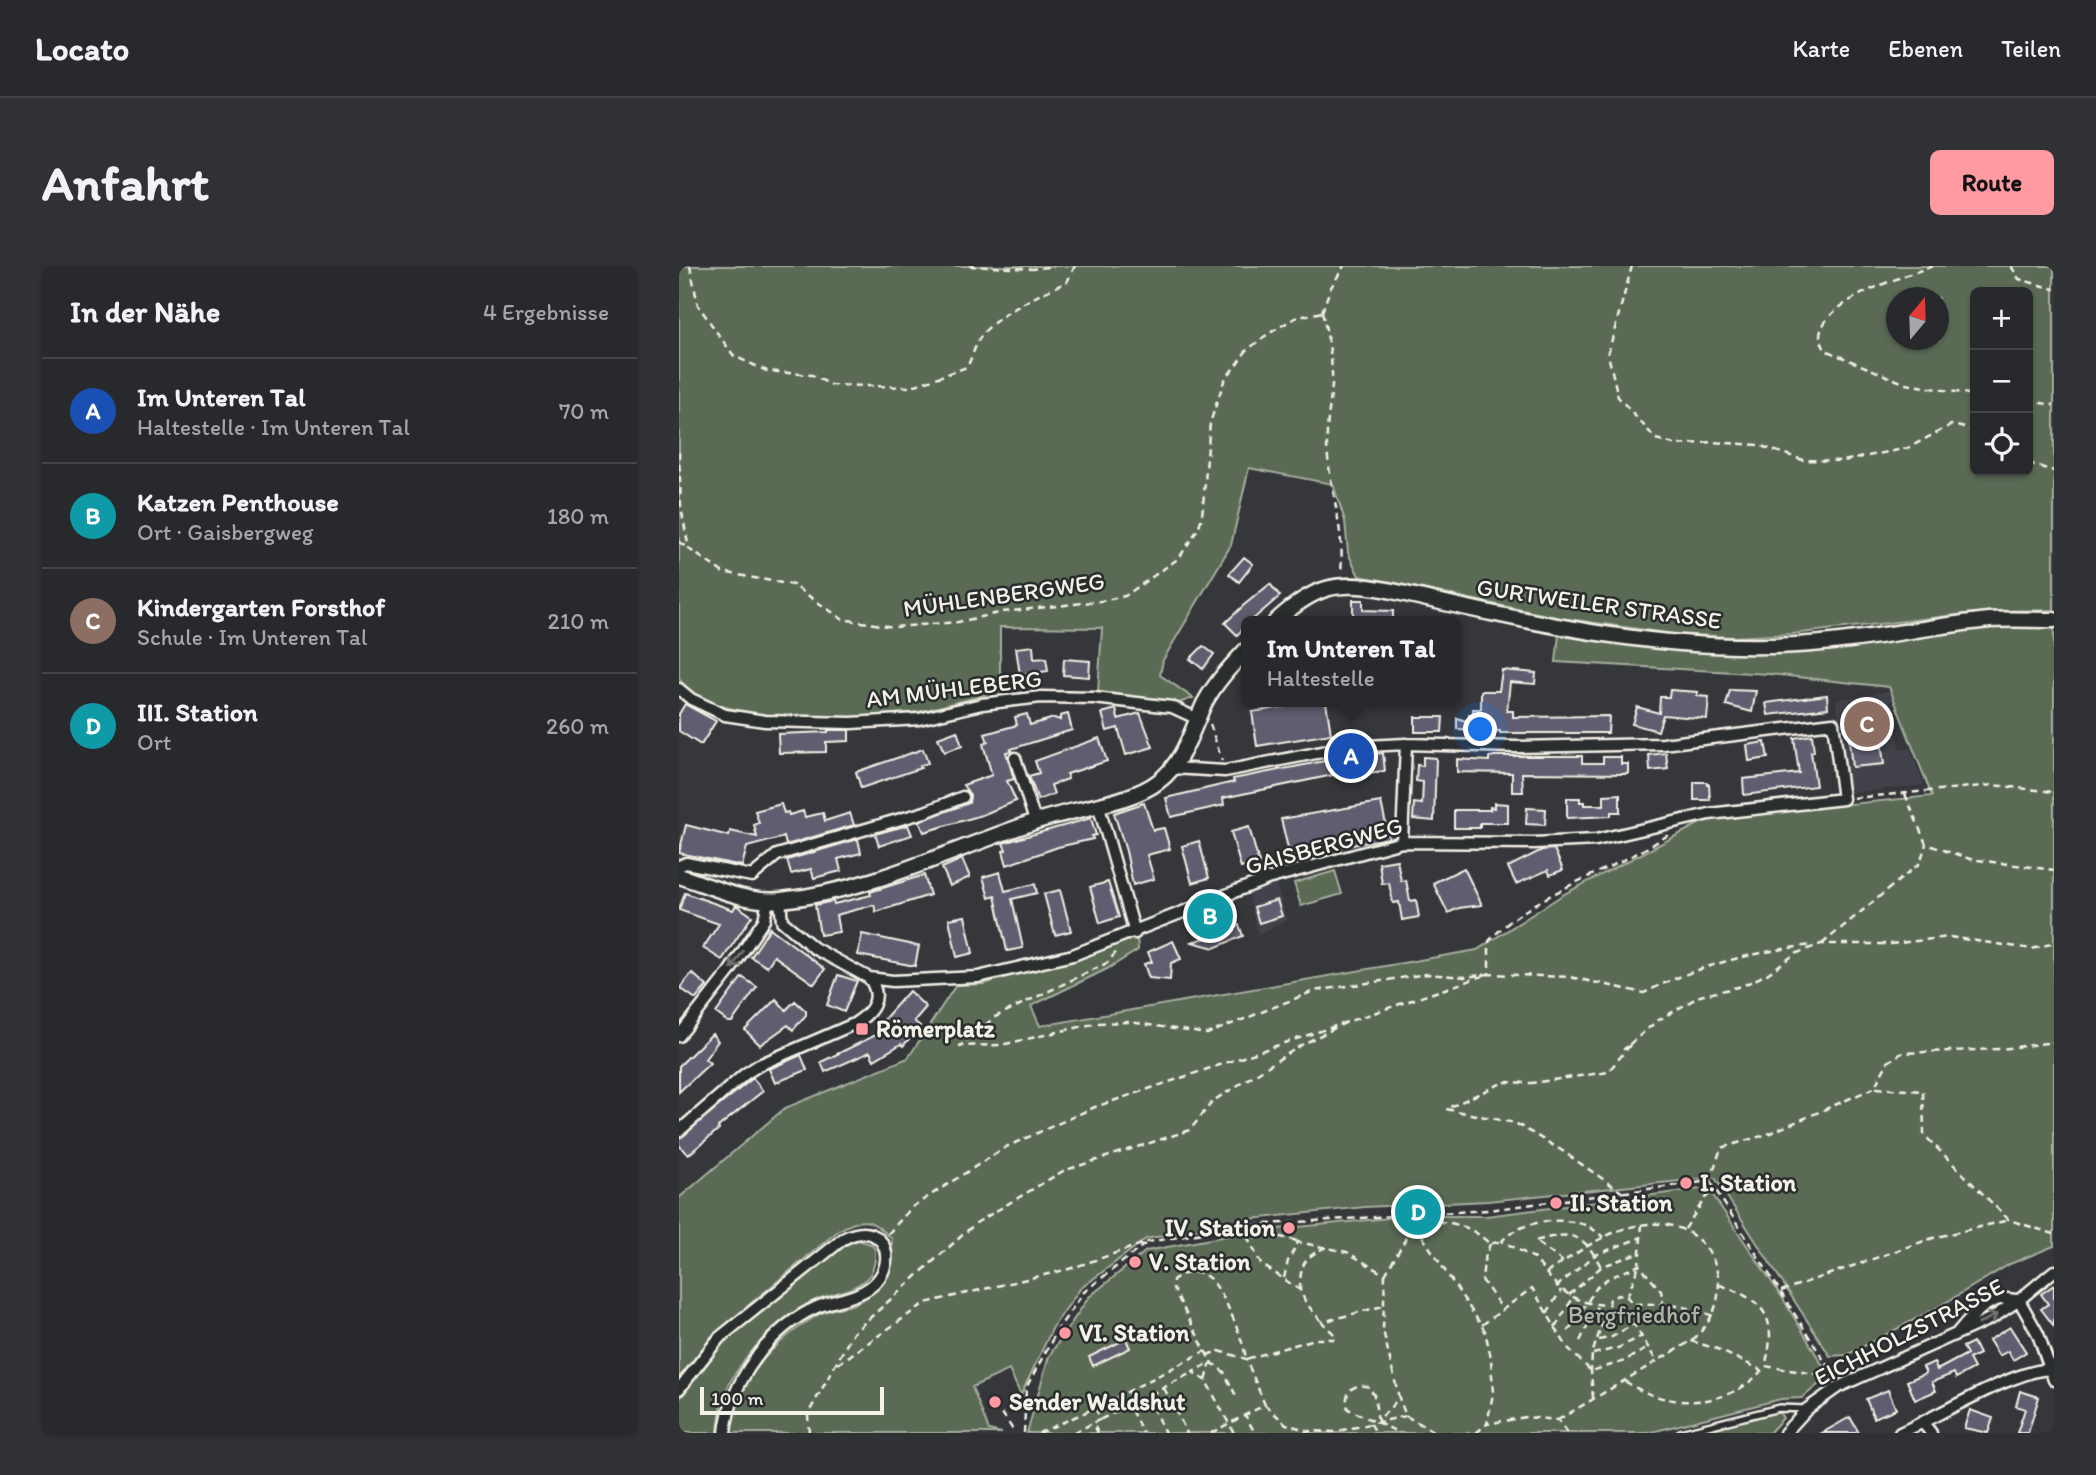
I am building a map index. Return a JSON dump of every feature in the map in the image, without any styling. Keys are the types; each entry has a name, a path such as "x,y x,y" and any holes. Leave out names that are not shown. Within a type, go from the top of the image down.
{"main road":[{"name":"GURTWEILER STRASSE","path":"1283,616 1315,592 1340,585 1366,585 1527,621 1651,639 1738,646 1797,645 1992,620 2054,620"},
{"path":"679,876 736,895 774,901 838,891 888,876 1035,821 1144,791 1172,768 1204,704 1224,674 1241,655"}],"street":[{"name":"AM MÜHLEBERG","path":"679,689 691,699 725,715 765,721 851,723 919,719 982,704 1041,696 1094,698 1172,707 1198,719"},
{"path":"1172,768 1225,771 1346,747 1406,744 1515,747 1663,744 1833,723 1843,799"},
{"path":"1402,842 1406,744"},
{"path":"1015,758 1035,821"},
{"path":"679,866 686,863 752,876 777,855 925,812 963,797"},
{"name":"GAISBERGWEG","path":"774,901 782,921 814,948 869,978 893,981 978,976 1073,955 1135,933 1267,879 1402,842 1534,844 1596,841 1709,814 1843,799"},
{"path":"1098,804 1135,933"},
{"path":"679,1037 729,972 774,901"},
{"path":"679,1131 759,1065 854,1024 865,1016 876,1000 875,986 869,978"},
{"path":"679,1389 719,1338 843,1239 855,1232 866,1231 881,1242 886,1258 876,1282 856,1295 817,1307 792,1321 743,1373 733,1397 725,1433"},
{"name":"EICHHOLZSTRASSE","path":"1786,1433 1807,1409 1838,1387 1955,1336 1970,1317 1983,1308 2001,1299 2019,1300 2054,1271"},
{"path":"2019,1300 2038,1334 2054,1380"},
{"path":"1899,1433 2003,1383 2039,1369 2052,1369"},
{"path":"1923,1423 1931,1433"}],"lane":[{"path":"1680,1433 1779,1408 1807,1409"}],"path":[{"path":"690,266 698,305 734,356 767,372 813,375 831,385 910,387 967,367 982,335 1006,314 1067,282 1075,266"},
{"path":"969,266 1033,269 1054,266"},
{"path":"1340,585 1342,560 1339,523 1327,445 1332,385 1331,350 1322,312 1330,289 1344,266"},
{"path":"1632,266 1608,354 1618,397 1656,439 1678,445 1712,442 1758,445 1803,460 1843,461 1908,448 1951,425 1970,429"},
{"path":"1933,266 1856,295 1828,318 1820,335 1825,351 1906,384 1970,394"},
{"path":"2011,266 2019,278 2054,289"},
{"name":"MÜHLENBERGWEG","path":"679,542 722,572 793,585 842,619 894,627 958,622 1003,612 1125,596 1179,558 1198,529 1202,517 1210,422 1224,381 1247,350 1268,334 1295,318 1322,312"},
{"path":"2033,402 2054,405"},
{"path":"679,452 681,507 689,549"},
{"path":"2033,465 2054,471"},
{"path":"1204,704 1225,771"},
{"path":"1843,799 1993,785 2054,792"},
{"path":"1625,1194 1561,1150 1515,1123 1446,1110 1504,1082 1532,1083 1608,1072 1631,1044 1624,1049 1657,1021 1700,996 1742,986 1767,974 1795,954 1821,944 1920,863 1926,844 1905,794"},
{"path":"1489,974 1489,942 1504,926 1542,902 1665,837 1690,818"},
{"path":"1926,844 1970,859 2054,870"},
{"path":"1135,933 1107,963 995,1017 960,1046 1001,1045 1097,1023 1130,1022 1207,1034 1314,991 1427,974 1570,977 1644,993 1676,976 1764,950 1821,944 1891,944 1949,937 2032,949 2054,943"},
{"path":"881,1242 912,1207 1006,1147 1095,1107 1489,974"},
{"path":"809,1433 809,1414 853,1334 976,1223 1063,1171 1190,1130 1213,1101 1303,1044 1356,1017"},
{"path":"1874,1088 1888,1062 1902,1053 2001,1049 2054,1042"},
{"path":"1710,1181 1721,1148 1768,1134 1874,1088 1923,1091 1924,1135 2009,1220 2054,1234"},
{"path":"838,1364 925,1303 1069,1269 1147,1242 1251,1226 1488,1210 1710,1181"},
{"path":"1710,1181 1835,1377 1765,1366"},
{"path":"1685,1229 1705,1198 1716,1189"},
{"path":"1437,1213 1438,1222"},
{"path":"1780,1291 1933,1238 2009,1220"},
{"path":"1490,1244 1501,1241 1517,1228 1572,1221 1588,1226 1603,1237"},
{"path":"1414,1224 1451,1222 1479,1234 1490,1244"},
{"path":"1414,1224 1385,1275 1383,1330 1399,1398 1406,1416 1436,1433"},
{"path":"1414,1224 1482,1325 1491,1358 1493,1395 1487,1424"},
{"path":"1627,1297 1639,1265 1642,1224"},
{"path":"1476,1433 1487,1424 1526,1416 1558,1420 1657,1362 1704,1330 1713,1316 1720,1285 1714,1264 1703,1244 1685,1229 1642,1224 1603,1237 1546,1273"},
{"path":"1300,1290 1261,1264 1248,1238 1281,1237 1347,1252 1385,1275"},
{"path":"1563,1262 1535,1241 1549,1237 1573,1237 1582,1240 1589,1245 1601,1267"},
{"path":"1556,1287 1595,1255 1642,1237"},
{"path":"1501,1241 1534,1258 1556,1287 1569,1295 1598,1305 1609,1304"},
{"path":"1024,1433 1026,1388 1058,1329 1084,1292 1147,1242"},
{"path":"1284,1278 1287,1261 1299,1242"},
{"path":"1490,1244 1484,1261 1482,1280 1503,1310"},
{"path":"1039,1433 1206,1353 1219,1351 1246,1359 1315,1339 1334,1339 1336,1336 1306,1303 1300,1290 1300,1272 1308,1256 1327,1247"},
{"path":"1569,1295 1601,1267 1640,1252"},
{"path":"1568,1331 1597,1287 1607,1279 1639,1265"},
{"path":"1639,1265 1661,1291 1663,1303"},
{"path":"1238,1401 1224,1373 1210,1362 1173,1288 1173,1280 1182,1274 1196,1272 1209,1278 1220,1294 1245,1347 1246,1359 1265,1405 1286,1424 1306,1432 1334,1432 1406,1416"},
{"path":"1625,1381 1658,1398 1684,1401 1716,1398 1738,1391 1757,1377 1765,1366 1771,1343 1771,1328 1751,1297 1720,1285"},
{"path":"1482,1325 1532,1288 1567,1348 1591,1371"},
{"path":"1547,1313 1562,1290"},
{"path":"1593,1398 1593,1354 1614,1295 1627,1297 1634,1304 1663,1303 1689,1307 1713,1316"},
{"path":"1555,1327 1573,1297"},
{"path":"1580,1341 1598,1305"},
{"path":"1322,1322 1383,1306"},
{"path":"1598,1340 1612,1337 1634,1324 1657,1362"},
{"path":"1593,1354 1618,1348 1642,1336"},
{"path":"1691,1341 1717,1349 1761,1370"},
{"path":"1591,1371 1622,1362 1648,1348"},
{"path":"1074,1433 1210,1362"},
{"path":"1206,1381 1210,1362"},
{"path":"1193,1372 1206,1381 1234,1433"},
{"path":"1378,1421 1374,1395 1369,1387 1360,1384 1352,1387 1347,1394 1348,1409 1400,1433"},
{"path":"1164,1388 1187,1433"},
{"path":"1147,1396 1165,1433"},
{"path":"1378,1421 1399,1398"},
{"path":"1211,1433 1265,1405"},
{"path":"1129,1406 1143,1433"},
{"path":"1095,1408 1101,1419"},
{"path":"1002,1413 1015,1433"},
{"path":"1245,1415 1255,1433"},
{"path":"1558,1420 1567,1433"},
{"path":"1093,1423 1098,1433"},
{"path":"1371,1424 1376,1433"}],"shaded area":[{"path":"1889,691 1900,750 1910,748 1924,785 1847,793 1836,700"},
{"path":"1275,880 1287,921 1258,935 1249,898 1258,885"}],"green space":[{"path":"679,266 2054,266 2054,610 1991,611 1792,634 1734,637 1673,634 1561,618 1359,576 1348,553 1345,521 1333,484 1249,468 1231,545 1163,660 1160,675 1193,698 1176,704 1098,693 1102,628 1000,627 1000,691 919,712 851,718 764,716 725,707 692,694 679,679"},
{"path":"2054,623 2054,1246 2010,1264 1935,1309 1847,1355 1830,1356 1715,1178 1706,1175 1699,1179 1488,1201 1365,1207 1251,1219 1146,1239 1080,1289 1053,1327 1021,1395 1009,1370 972,1387 989,1430 1002,1433 731,1433 740,1396 759,1364 802,1325 827,1311 865,1299 885,1278 892,1239 873,1223 861,1221 838,1231 714,1334 679,1378 679,1198 785,1108 908,1058 956,985 984,984 1137,937 1138,950 1107,969 1031,1006 1040,1026 1477,950 1564,894 1710,818 1932,796 1889,687 1769,674 1556,662 1559,634 1685,649 1994,625"},
{"path":"1335,871 1342,894 1301,906 1294,883"},
{"name":"Bergfriedhof","path":"1708,1188 1782,1297 1826,1371 1824,1380 1802,1398 1781,1399 1648,1433 1027,1433 1049,1356 1089,1297 1146,1251 1248,1232 1410,1216 1486,1216"},
{"path":"858,1240 871,1244 875,1249 874,1265 869,1276 855,1286 803,1307 762,1340 730,1382 724,1396 718,1433 679,1433 679,1400 723,1343 846,1245"},
{"path":"1780,1413 1783,1418 1769,1433 1693,1433"}],"building":[{"path":"1244,557 1253,564 1239,582 1229,574"},
{"path":"1270,584 1280,596 1257,616 1241,616 1241,631 1237,635 1225,623"},
{"path":"1353,600 1363,600 1363,610 1393,611 1393,616 1353,616"},
{"path":"1033,646 1034,659 1046,658 1048,671 1020,675 1016,648"},
{"path":"1203,646 1214,654 1203,669 1190,659"},
{"path":"1064,659 1090,661 1089,677 1063,675"},
{"path":"1502,670 1536,673 1535,684 1510,682 1507,711 1513,711 1513,717 1609,716 1608,733 1500,733 1457,729 1457,718 1469,722 1469,714 1473,714 1473,709 1481,709 1481,691 1499,691"},
{"path":"1670,690 1698,692 1697,696 1709,697 1707,719 1663,715 1658,731 1632,724 1637,707 1659,713 1660,697 1669,697"},
{"path":"1730,690 1756,691 1752,712 1726,705"},
{"path":"1827,695 1828,708 1768,715 1766,703"},
{"path":"685,704 716,721 701,745 679,731 679,714"},
{"path":"1282,707 1327,707 1331,734 1257,746 1252,712"},
{"path":"1116,709 1118,719 1140,713 1153,747 1126,755 1118,728 1107,731 1102,713"},
{"path":"1027,714 1030,725 1054,718 1060,720 1060,716 1068,714 1072,730 1006,752 1014,779 1007,781 1016,801 982,815 924,832 919,821 969,803 970,795 963,785 992,775 983,744 988,742 985,734 1017,725 1015,717"},
{"path":"1415,717 1443,717 1442,732 1415,732"},
{"path":"1878,719 1884,764 1852,767 1847,723"},
{"path":"849,730 849,741 826,742 826,752 779,753 778,734"},
{"path":"957,731 962,746 944,752 938,738"},
{"path":"1812,735 1814,752 1811,752 1816,786 1744,795 1743,779 1799,773 1794,738"},
{"path":"1099,738 1107,761 1067,774 1068,779 1051,785 1054,794 1038,800 1029,776 1039,773 1035,761"},
{"path":"1765,742 1768,758 1749,761 1747,745"},
{"path":"923,749 928,763 920,766 921,768 861,788 856,772"},
{"path":"1383,753 1385,771 1350,775 1350,772 1345,773 1345,758"},
{"path":"1666,753 1668,769 1650,771 1649,755"},
{"path":"1582,756 1582,763 1603,763 1603,757 1621,757 1621,764 1628,764 1628,774 1522,773 1523,792 1512,792 1512,773 1457,772 1457,759 1489,761 1489,757"},
{"path":"1423,757 1436,758 1434,821 1413,819 1414,803 1422,804 1423,782 1416,781 1417,765 1423,766"},
{"path":"1335,759 1338,774 1223,798 1224,805 1171,817 1166,798 1234,782 1233,779"},
{"path":"1694,782 1709,784 1710,800 1694,800"},
{"path":"1620,794 1620,812 1611,812 1611,816 1567,818 1567,798 1580,798 1584,805 1604,805 1604,795"},
{"path":"1381,802 1389,838 1290,857 1281,819"},
{"path":"1144,803 1153,830 1164,828 1170,849 1147,855 1154,879 1133,885 1114,813"},
{"path":"1494,803 1508,804 1508,823 1480,823 1480,828 1454,828 1454,810 1490,810 1490,807 1494,808"},
{"path":"781,804 784,813 788,812 789,815 803,811 805,817 823,813 825,821 850,813 854,825 786,845 784,837 747,847 742,866 679,853 686,825 729,836 730,831 757,837 754,825 759,823 755,811"},
{"path":"1527,808 1546,809 1545,825 1526,824"},
{"path":"1091,818 1096,835 1092,836 1093,839 1058,847 1007,865 1003,843"},
{"path":"908,825 912,835 879,846 875,834"},
{"path":"1249,827 1259,863 1241,868 1231,832"},
{"path":"858,839 861,853 838,859 841,871 814,878 811,869 791,874 787,860"},
{"path":"1199,841 1209,878 1192,883 1182,846"},
{"path":"1554,849 1563,870 1550,875 1548,870 1516,884 1508,867 1542,850"},
{"path":"962,859 970,877 950,886 942,868"},
{"path":"1397,860 1401,881 1406,880 1410,901 1416,900 1419,917 1402,920 1399,902 1393,903 1389,883 1382,884 1379,863"},
{"path":"1464,868 1482,905 1459,908 1448,913 1433,883"},
{"path":"1000,872 1005,891 1035,884 1037,893 1012,899 1023,948 1007,951 995,896 989,898 983,877"},
{"path":"924,875 930,895 876,912 874,905 836,915 839,932 820,935 815,905 833,901 834,904 871,895 870,892"},
{"path":"1108,882 1119,917 1100,923 1090,887"},
{"path":"1060,890 1071,931 1055,935 1044,894"},
{"path":"685,893 733,910 736,905 752,916 722,960 703,948 719,924 679,910"},
{"path":"1277,900 1282,916 1259,923 1254,907"},
{"path":"1220,907 1227,930 1239,925 1243,936 1214,948 1192,942 1205,938 1197,914"},
{"path":"965,916 973,953 957,957 949,919"},
{"path":"770,928 825,969 814,984 774,956 767,967 751,957"},
{"path":"862,934 919,946 915,966 858,955"},
{"path":"1173,941 1181,959 1171,963 1170,980 1149,978 1144,964 1152,962 1148,952"},
{"path":"692,973 707,986 696,999 680,988"},
{"path":"838,975 857,981 844,1012 827,1005"},
{"path":"742,977 757,987 732,1022 728,1022 716,1013"},
{"path":"909,991 926,1007 914,1021 920,1026 903,1046 901,1044 874,1060 870,1052 825,1072 821,1062 884,1031 878,1026"},
{"path":"776,999 786,1010 795,1001 806,1011 806,1015 793,1030 788,1025 760,1045 745,1030"},
{"path":"712,1034 718,1041 705,1059 710,1063 679,1092 679,1066"},
{"path":"801,1055 807,1070 775,1083 769,1069"},
{"path":"753,1078 763,1091 688,1155 679,1145 679,1138"},
{"path":"2054,1285 2054,1326 2041,1309 2048,1304 2041,1294"},
{"path":"2010,1327 2026,1352 2013,1360 2008,1351 1999,1356 1989,1340"},
{"path":"1126,1339 1130,1348 1093,1366 1089,1357"},
{"path":"1973,1342 1979,1354 1969,1359 1974,1368 1956,1378 1954,1373 1932,1382 1936,1391 1915,1400 1907,1381 1926,1373 1923,1367 1934,1362 1937,1370 1967,1354 1963,1347"},
{"path":"1888,1390 1896,1409 1874,1418 1866,1399"},
{"path":"2020,1391 2039,1397 2028,1433 2017,1433 2025,1409 2016,1406"},
{"path":"1970,1410 1993,1418 1988,1433 1964,1428"},
{"path":"1850,1417 1859,1433 1822,1433"}],"place":[{"name":"Kindergarten Forsthof","path":"1867,724"},
{"name":"Im Unteren Tal","path":"1351,756"},
{"name":"Katzen Penthouse","path":"1210,916"},
{"name":"Römerplatz","path":"862,1029"},
{"name":"I. Station","path":"1686,1183"},
{"name":"II. Station","path":"1556,1203"},
{"name":"III. Station","path":"1418,1212"},
{"name":"IV. Station","path":"1289,1228"},
{"name":"V. Station","path":"1135,1262"},
{"name":"VI. Station","path":"1065,1333"},
{"name":"Sender Waldshut","path":"995,1402"}]}
